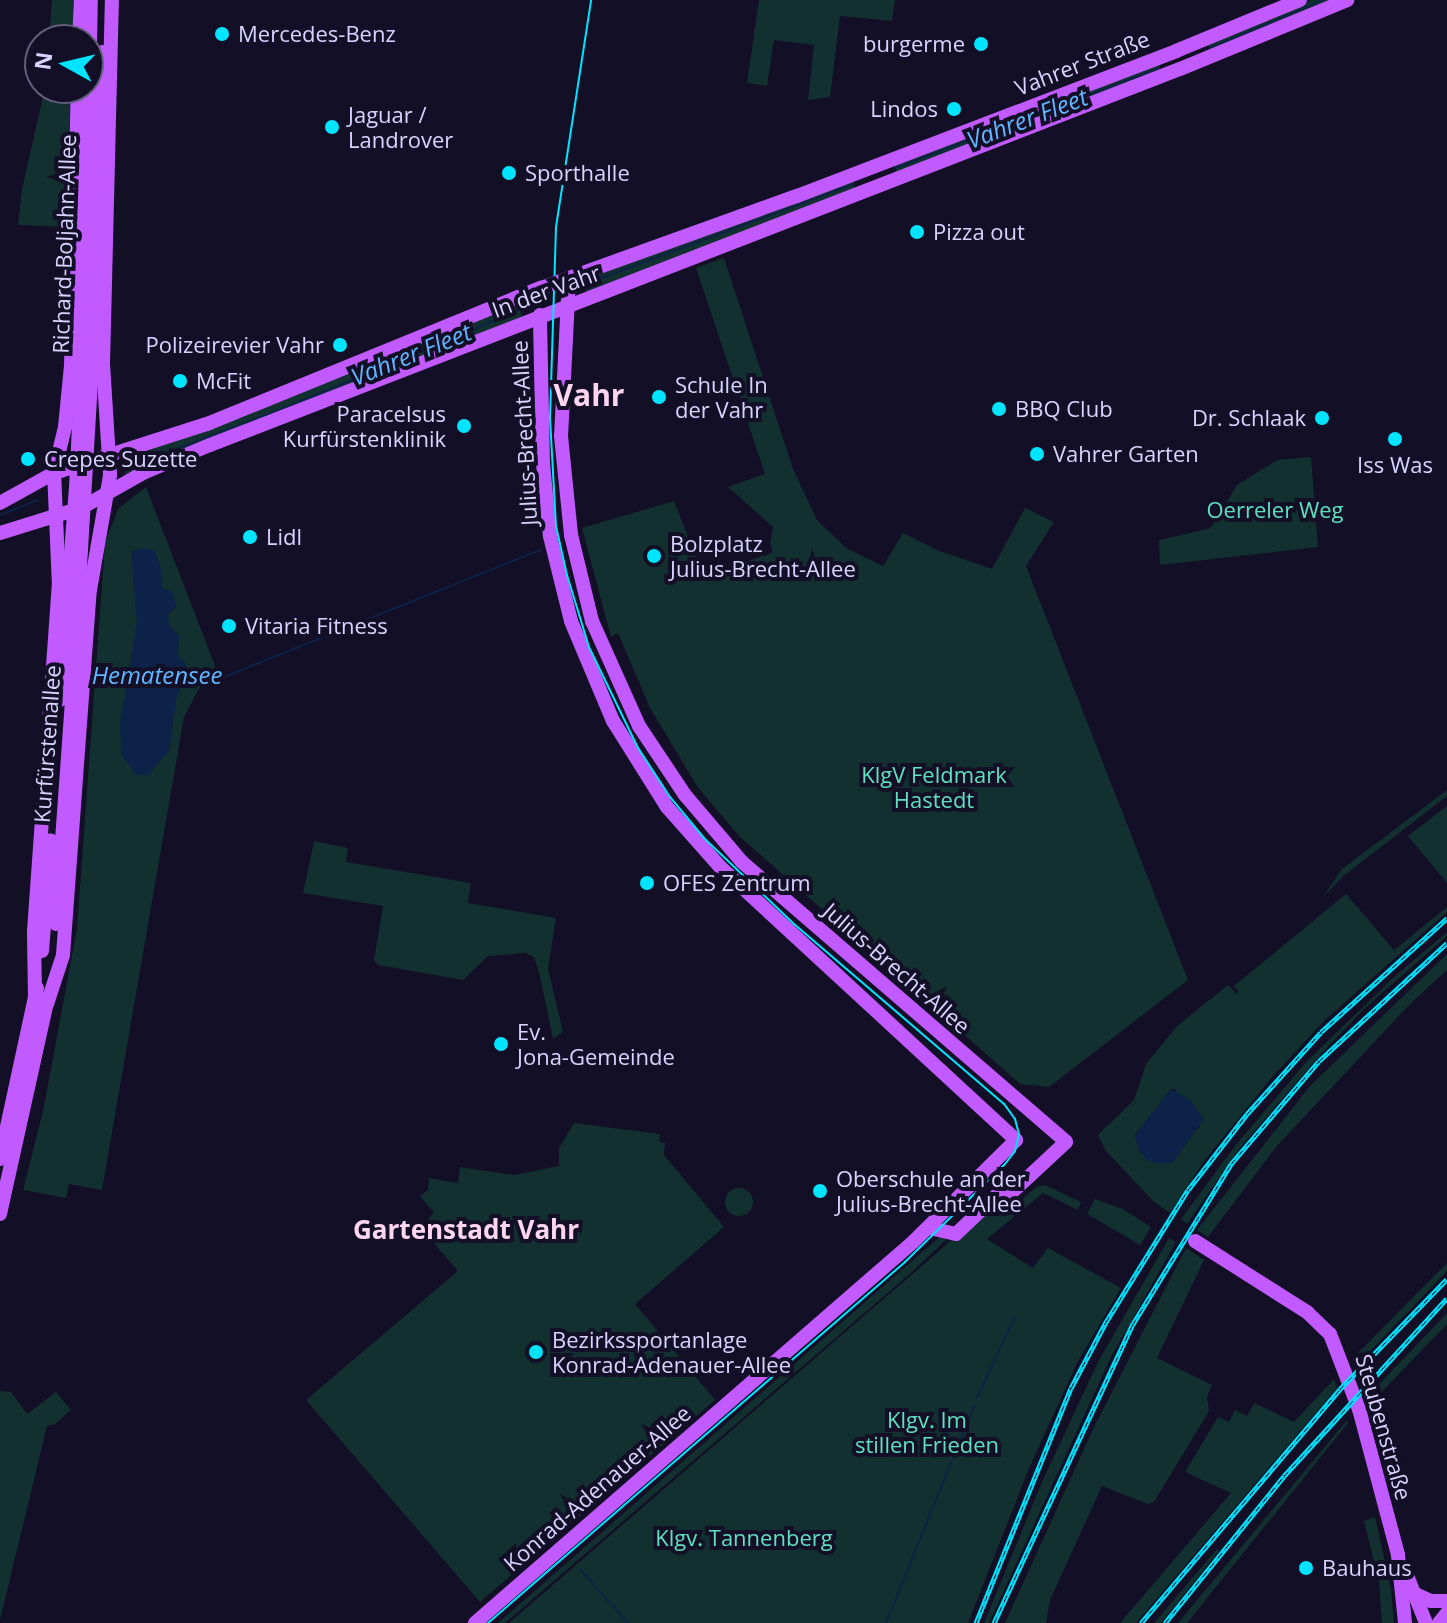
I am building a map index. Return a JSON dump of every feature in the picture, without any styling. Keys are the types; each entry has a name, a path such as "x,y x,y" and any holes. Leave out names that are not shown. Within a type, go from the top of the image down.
{"main road":[{"path":"80,24 81,0"},
{"name":"Richard-Boljahn-Allee","path":"91,0 92,276"},
{"name":"Richard-Boljahn-Allee","path":"81,488 103,0"},
{"name":"Richard-Boljahn-Allee","path":"107,495 109,455 103,364 112,0"},
{"name":"Vahrer Straße","path":"878,164 1176,51 1300,0"},
{"name":"Vahrer Straße","path":"880,185 1180,69 1347,0"},
{"name":"Richard-Boljahn-Allee","path":"53,515 54,473 65,427 71,366 78,104"},
{"name":"In der Vahr","path":"0,503 54,473 207,424 569,279 878,164"},
{"name":"In der Vahr","path":"0,533 81,508 145,472 210,445 880,185"},
{"name":"Julius-Brecht-Allee","path":"569,279 561,436 578,574 610,666 660,761 710,828 742,862 1066,1142 1010,1194 996,1196 956,1234 929,1228"},
{"name":"Julius-Brecht-Allee","path":"540,315 543,463 550,536 571,621 613,721 667,807 722,869 1016,1140"},
{"name":"Kurfürstenallee","path":"0,1214 41,1001 81,488"},
{"name":"Kurfürstenallee","path":"0,1159 41,1001 63,955 90,590 107,495"},
{"name":"Kurfürstenallee","path":"41,1001 34,931 59,586 53,515"},
{"name":"Konrad-Adenauer-Allee","path":"475,1623 929,1228 1016,1140"},
{"name":"Steubenstraße","path":"1195,1241 1307,1312 1330,1334 1359,1409 1398,1555 1408,1619"},
{"name":"Steubenstraße","path":"1398,1555 1426,1623"},
{"path":"1415,1594 1431,1601 1447,1601"},
{"path":"1439,1623 1447,1613"}],"green space":[{"path":"52,0 75,0 74,24 50,24"},
{"path":"759,0 895,0 892,21 840,16 830,97 808,100 814,45 774,40 767,86 747,83"},
{"path":"1312,0 1337,0 1211,52 1207,43"},
{"path":"1158,62 1161,72 897,173 893,163"},
{"path":"41,104 70,104 65,227 18,225 22,189"},
{"path":"853,178 855,190 586,296 587,279"},
{"name":"KlgV Feldmark Hastedt","path":"724,258 793,469 817,520 846,548 883,566 903,533 937,550 992,569 1025,508 1054,522 1026,566 1188,980 1049,1087 1020,1084 738,835 697,786 650,708 618,633 611,637 582,528 674,501 704,577 773,552 770,543 773,527 728,487 765,474 696,268"},
{"path":"521,301 521,317 125,477 126,457"},
{"name":"Oerreler Weg","path":"1311,457 1318,547 1160,565 1159,540 1211,528 1237,485 1277,460"},
{"path":"146,487 217,671 198,690 184,717 102,1190 69,1184 66,1198 23,1190 43,1111 77,929 105,543 118,509"},
{"path":"1447,790 1447,796 1342,877 1323,897 1342,869"},
{"path":"1447,806 1447,883 1408,836"},
{"path":"314,841 348,848 346,862 471,883 468,903 556,918 548,969 563,1032 553,1039 540,976 534,957 526,953 488,956 463,980 378,965 374,960 383,906 303,893"},
{"path":"1346,894 1394,950 1447,907 1447,912 1324,1021 1273,1076 1204,1161 1170,1213 1154,1202 1106,1151 1098,1135 1134,1100 1146,1064 1177,1026 1228,985 1237,994 1239,992 1234,986","holes":["1171,1089 1175,1089 1200,1127 1193,1132 1135,1135"]},
{"path":"1447,932 1447,936 1364,1009 1321,1054 1239,1149 1187,1224 1181,1219 1235,1146 1307,1061 1394,977"},
{"path":"1447,954 1447,970 1409,1005 1276,1147 1208,1237 1197,1230 1310,1086"},
{"name":"Bezirkssportanlage Konrad-Adenauer-Allee","path":"574,1123 660,1134 659,1142 665,1143 664,1155 724,1227 635,1304 715,1400 480,1602 306,1400 458,1271 420,1227 434,1213 420,1196 428,1190 429,1178 458,1183 460,1167 514,1175 559,1166 559,1148"},
{"path":"1045,1185 1081,1202 1078,1210 1043,1193 987,1239 1033,1268 1048,1248 1121,1288 1077,1363 1030,1466 968,1623 509,1623 991,1206 1019,1202 1036,1187"},
{"path":"739,1188 749,1192 753,1202 749,1212 739,1216 729,1212 725,1202 729,1192"},
{"path":"1095,1199 1123,1209 1151,1227 1140,1245 1087,1214"},
{"path":"944,1233 951,1235 912,1272 505,1623 498,1623"},
{"path":"1169,1238 1176,1242 1111,1357 989,1623 984,1623 1042,1482 1098,1362"},
{"path":"1186,1248 1204,1260 1157,1358 1212,1385 1207,1397 1209,1411 1154,1502 1148,1504 1102,1486 1050,1600 1046,1623 1005,1623 1095,1425"},
{"path":"1447,1263 1447,1271 1359,1363 1354,1357"},
{"path":"1447,1313 1447,1324 1370,1404 1367,1397"},
{"path":"1334,1379 1337,1388 1136,1623 1120,1623 1231,1493 1185,1472 1218,1417 1229,1422 1235,1410 1247,1416 1254,1403 1294,1422"},
{"path":"0,1391 11,1392 27,1414 56,1392 71,1410 55,1424 47,1426 0,1620"},
{"path":"1347,1420 1348,1423 1187,1623 1178,1623"},
{"path":"1375,1517 1391,1589 1394,1623 1382,1623 1379,1582 1364,1521"},
{"path":"1217,1549 1219,1551 1161,1623 1154,1623"}],"water":[{"name":"Hematensee","path":"145,548 155,551 161,569 162,588 173,592 176,607 168,615 169,625 179,636 178,657 184,661 189,674 177,696 169,751 148,775 136,775 122,755 120,724 137,622 131,555 132,551"},
{"path":"1171,1089 1189,1099 1204,1119 1173,1162 1158,1164 1147,1160 1138,1149 1135,1135"}],"waterway":[{"name":"Vahrer Fleet","path":"1210,48 1323,0"},
{"name":"Vahrer Fleet","path":"895,168 1159,68"},
{"name":"Vahrer Fleet","path":"593,281 854,184"},
{"name":"Vahrer Fleet","path":"127,468 292,405 517,311"},
{"name":"Vahrer Fleet","path":"0,515 38,500"},
{"path":"187,673 207,678 224,677 540,550"},
{"path":"977,1398 1015,1316"},
{"path":"886,1623 974,1406"},
{"path":"580,1569 628,1623"}],"tram line":[{"path":"488,1623 905,1262 1005,1164 1015,1151 1019,1134 1015,1119 1004,1104 795,925 704,838 670,797 638,748 589,647 556,526 550,418 556,227 591,0"}],"railway":[{"path":"976,1623 1071,1388 1106,1322 1188,1190 1247,1114 1321,1032 1447,918"},
{"path":"994,1623 1133,1324 1231,1164 1319,1061 1447,943"},
{"path":"1141,1623 1340,1389 1447,1279"},
{"path":"1165,1623 1284,1476 1447,1298"}],"place":[{"name":"Mercedes-Benz","path":"222,34"},
{"name":"burgerme","path":"981,44"},
{"name":"Lindos","path":"954,109"},
{"name":"Jaguar / Landrover","path":"332,127"},
{"name":"Sporthalle","path":"509,173"},
{"name":"Pizza out","path":"917,232"},
{"name":"Polizeirevier Vahr","path":"340,345"},
{"name":"McFit","path":"180,381"},
{"name":"Schule In der Vahr","path":"659,397"},
{"name":"BBQ Club","path":"999,409"},
{"name":"Dr. Schlaak","path":"1322,418"},
{"name":"Paracelsus Kurfürstenklinik","path":"464,426"},
{"name":"Iss Was","path":"1395,439"},
{"name":"Vahrer Garten","path":"1037,454"},
{"name":"Crepes Suzette","path":"28,459"},
{"name":"Lidl","path":"250,537"},
{"name":"Bolzplatz Julius-Brecht-Allee","path":"654,556"},
{"name":"Vitaria Fitness","path":"229,626"},
{"name":"OFES Zentrum","path":"647,883"},
{"name":"Ev. Jona-Gemeinde","path":"501,1044"},
{"name":"Oberschule an der Julius-Brecht-Allee","path":"820,1191"},
{"name":"Bezirkssportanlage Konrad-Adenauer-Allee","path":"536,1352"},
{"name":"Bauhaus","path":"1306,1568"}],"district":[{"name":"Vahr","path":"589,395"},
{"name":"Gartenstadt Vahr","path":"466,1230"}],"park label":[{"name":"Klgv. Im stillen Frieden","path":"927,1432"},
{"name":"Klgv. Tannenberg","path":"744,1538"}]}
